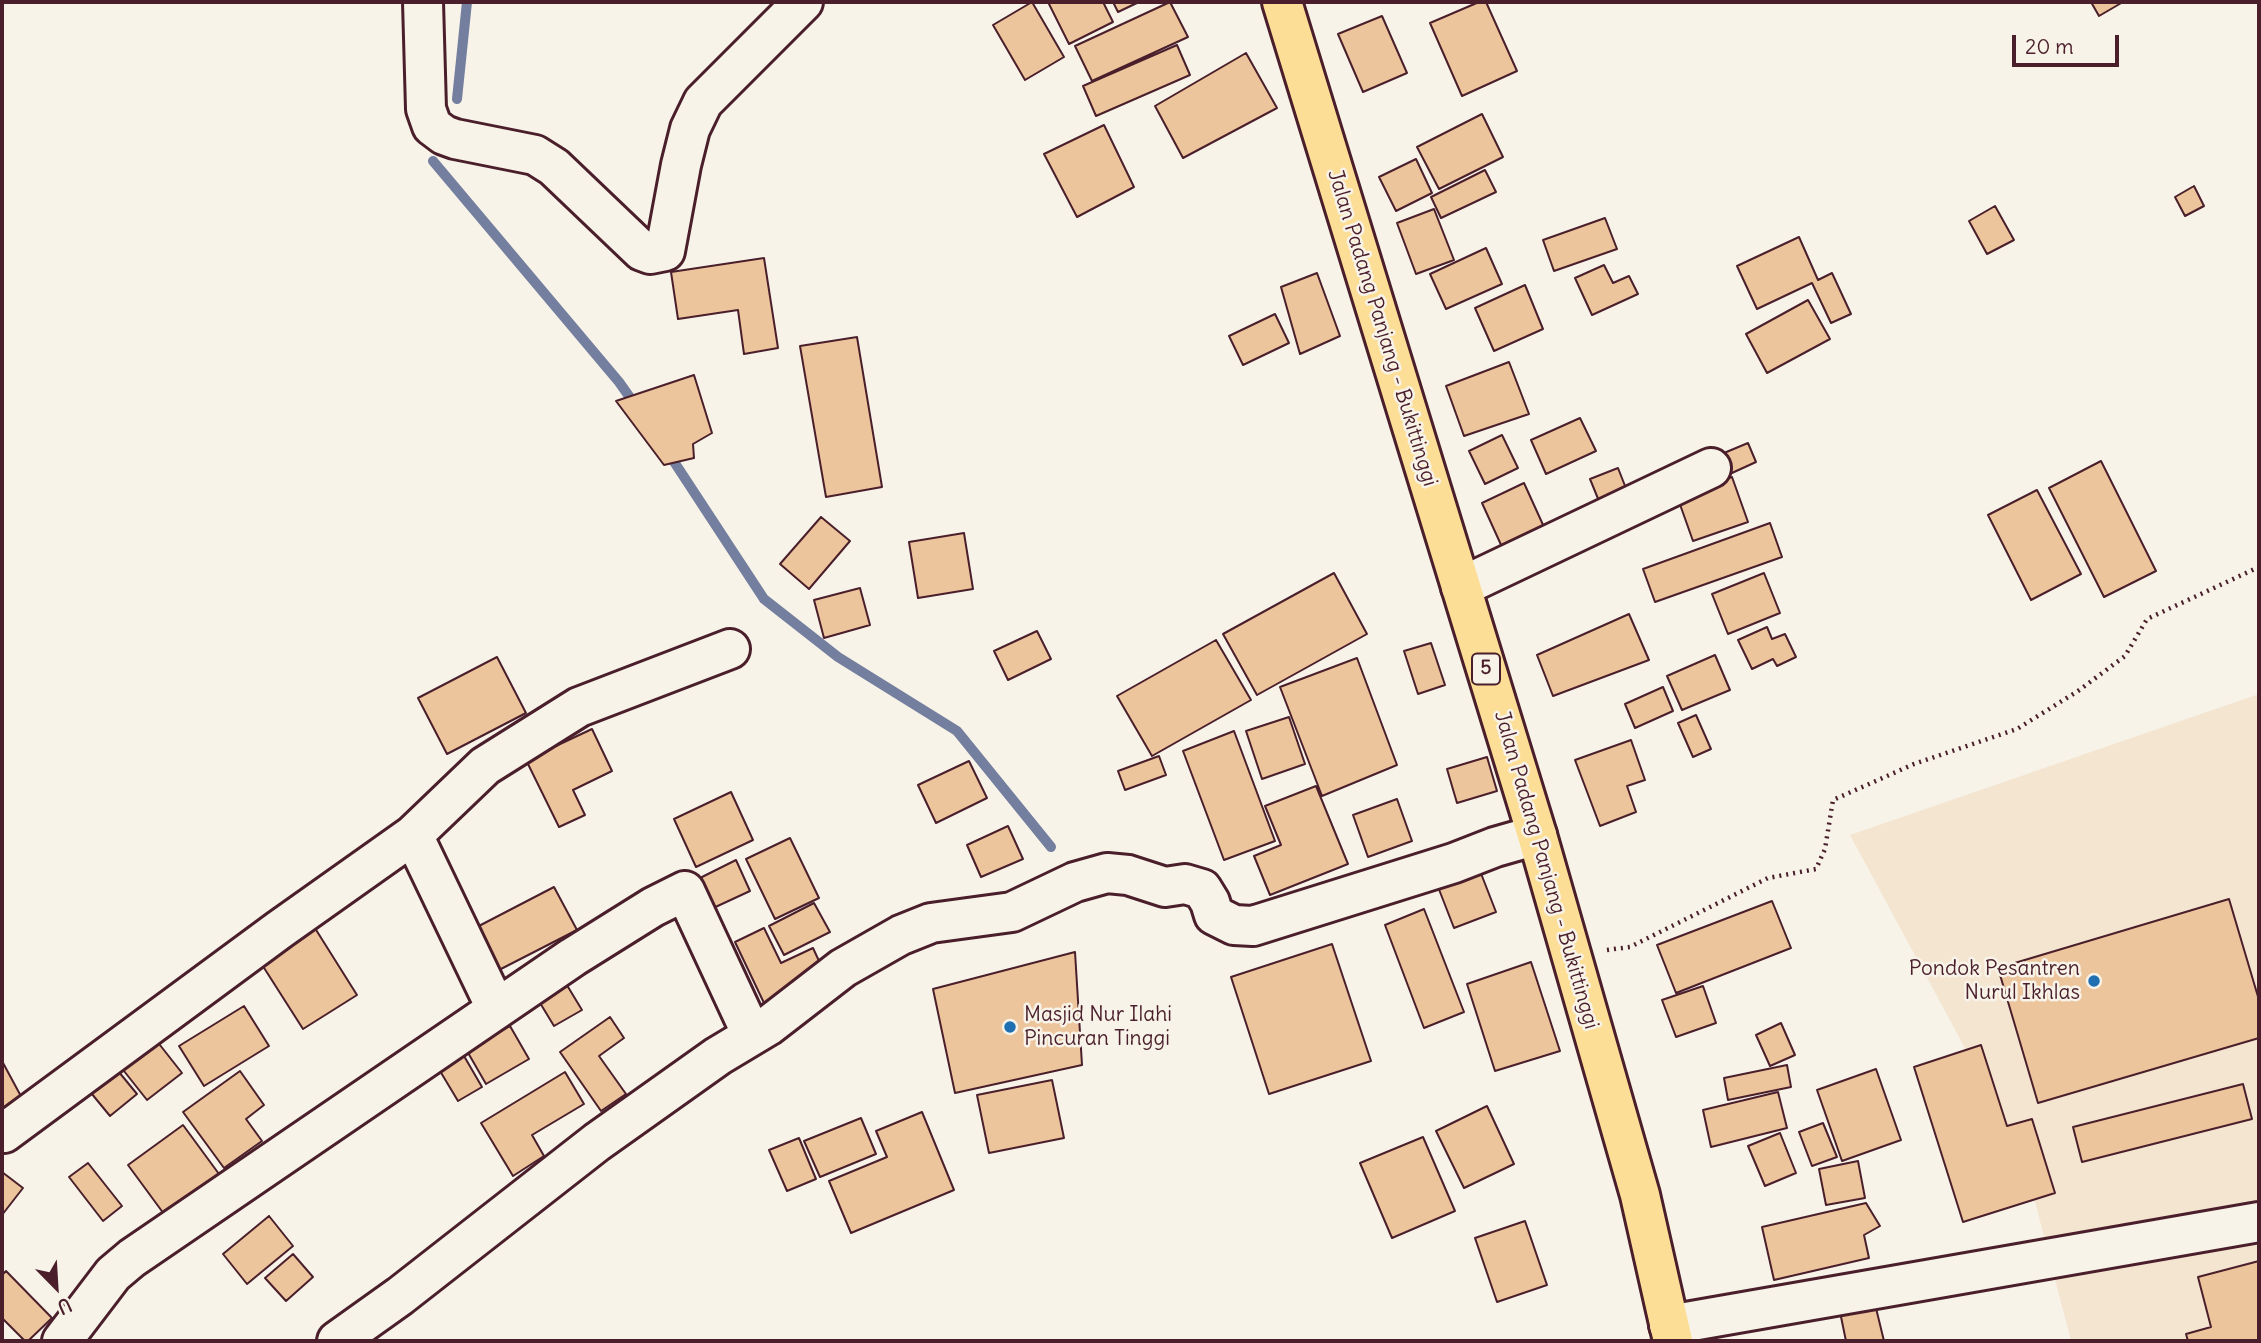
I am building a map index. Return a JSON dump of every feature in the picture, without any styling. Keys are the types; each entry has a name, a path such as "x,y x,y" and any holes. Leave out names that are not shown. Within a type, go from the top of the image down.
{"highway":[{"name":"Jalan Padang Panjang - Bukittinggi","path":"1282,2 1537,835 1640,1195 1671,1333"}],"street":[{"path":"423,2 426,109 432,125 444,135 455,139 536,155 554,167 642,251 650,254 665,250 687,141 703,102 803,2"},
{"path":"1461,587 1711,468"},
{"path":"4,1133 279,930 413,835 485,766 579,707 730,649"},
{"path":"413,835 496,1008"},
{"path":"337,1341 400,1296 597,1142 718,1056 768,1026 843,968 901,935 932,923 1012,912 1075,882 1107,873 1128,875 1165,887 1185,884 1202,889 1214,915 1234,925 1253,926 1537,835"},
{"path":"62,1341 113,1274 132,1258 496,1008 653,907 685,891 752,1035"},
{"path":"1671,1333 2259,1222"}],"path":[{"path":"1572,956 1630,947 1768,878 1816,869 1825,849 1833,800 1914,764 2017,729 2078,691 2125,656 2147,619 2259,567"}],"shaded area":[{"name":"Pondok Pesantren Nurul Ikhlas","path":"2259,694 2259,1341 2071,1341 2018,1136 2007,1126 1850,835"}],"building":[{"path":"1032,2 1064,57 1025,80 993,25"},
{"path":"1048,2 1103,2 1113,22 1069,44"},
{"path":"1113,2 1139,2 1118,12"},
{"path":"1170,2 1188,37 1092,81 1075,46"},
{"path":"1479,2 1486,2 1517,71 1462,96 1430,23"},
{"path":"2091,2 2123,2 2099,16"},
{"path":"1382,16 1407,73 1363,92 1338,34"},
{"path":"1177,45 1190,75 1096,116 1083,86"},
{"path":"1246,53 1277,108 1183,158 1155,106"},
{"path":"1482,114 1503,157 1439,189 1417,147"},
{"path":"1104,125 1134,187 1077,217 1044,154"},
{"path":"1416,159 1432,193 1396,211 1379,177"},
{"path":"1485,170 1496,192 1441,218 1431,197"},
{"path":"2194,186 2204,206 2185,216 2175,197"},
{"path":"1995,206 2014,240 1987,254 1969,221"},
{"path":"1434,209 1454,260 1416,274 1397,223"},
{"path":"1605,218 1617,249 1554,271 1543,240"},
{"path":"1799,237 1818,280 1832,273 1851,314 1831,323 1812,283 1757,309 1737,266"},
{"path":"1486,248 1502,284 1446,309 1430,274"},
{"path":"764,258 778,348 744,354 738,310 678,319 671,272"},
{"path":"1604,265 1613,283 1629,276 1638,294 1592,315 1575,278"},
{"path":"1317,273 1340,336 1300,354 1281,287"},
{"path":"1525,285 1543,329 1494,351 1475,308"},
{"path":"1808,300 1830,339 1767,373 1746,334"},
{"path":"1275,314 1289,343 1243,365 1229,336"},
{"path":"857,337 882,487 826,497 800,346"},
{"path":"1509,362 1529,414 1464,436 1446,386"},
{"path":"694,375 712,433 693,444 694,458 664,465 616,401"},
{"path":"1580,418 1596,451 1546,474 1531,440"},
{"path":"1502,435 1518,468 1485,484 1469,451"},
{"path":"1748,443 1756,462 1721,478 1712,458"},
{"path":"2101,461 2156,571 2104,597 2049,488"},
{"path":"1618,468 1629,496 1601,506 1590,479"},
{"path":"1732,477 1748,522 1693,541 1677,496"},
{"path":"1524,483 1544,527 1502,547 1482,503"},
{"path":"2037,490 2081,574 2031,600 1988,515"},
{"path":"821,517 850,541 809,589 780,564"},
{"path":"1770,523 1782,557 1655,602 1643,569"},
{"path":"964,533 973,589 918,598 909,542"},
{"path":"1334,573 1367,634 1257,695 1223,634"},
{"path":"1764,573 1780,613 1728,634 1712,594"},
{"path":"860,588 870,625 824,638 814,600"},
{"path":"1629,614 1649,660 1553,696 1537,655"},
{"path":"1767,627 1772,639 1785,634 1796,657 1777,666 1773,659 1752,669 1738,640"},
{"path":"1037,631 1051,659 1008,680 994,651"},
{"path":"1216,640 1251,700 1152,756 1117,696"},
{"path":"1431,643 1445,685 1418,694 1404,651"},
{"path":"1715,655 1730,690 1682,710 1667,676"},
{"path":"497,657 526,713 447,754 418,698"},
{"path":"1357,658 1397,765 1322,796 1280,687"},
{"path":"1663,687 1673,711 1635,728 1625,704"},
{"path":"1696,715 1711,749 1693,757 1678,723"},
{"path":"1289,717 1305,764 1262,779 1246,731"},
{"path":"592,729 612,771 573,790 585,815 559,827 526,760"},
{"path":"1234,731 1275,841 1224,860 1183,751"},
{"path":"1631,740 1645,780 1627,786 1636,812 1600,826 1575,760"},
{"path":"1159,756 1166,775 1125,790 1118,771"},
{"path":"1487,757 1497,791 1457,803 1447,769"},
{"path":"969,761 987,798 936,823 918,785"},
{"path":"1316,786 1348,864 1270,895 1254,856 1281,845 1265,806"},
{"path":"731,792 753,840 696,867 674,819"},
{"path":"1397,799 1412,841 1368,857 1353,815"},
{"path":"1008,826 1023,859 981,877 967,845"},
{"path":"790,838 819,898 775,919 746,859"},
{"path":"1475,858 1496,912 1454,928 1433,874"},
{"path":"736,860 750,891 709,910 694,881"},
{"path":"554,887 577,930 497,971 475,928"},
{"path":"2229,899 2259,1000 2259,1038 2038,1103 1998,968"},
{"path":"1772,901 1791,948 1676,993 1657,945"},
{"path":"814,903 830,932 784,955 769,926"},
{"path":"1424,909 1464,1012 1424,1028 1385,925"},
{"path":"313,925 357,995 303,1029 259,960"},
{"path":"764,928 781,963 813,948 825,974 764,1003 735,942"},
{"path":"1332,944 1371,1061 1269,1094 1231,977"},
{"name":"Masjid Nur Ilahi Pincuran Tinggi","path":"1075,952 1082,1065 955,1093 933,989"},
{"path":"1531,962 1560,1051 1495,1071 1467,984"},
{"path":"562,977 582,1010 554,1026 534,993"},
{"path":"1703,986 1716,1023 1676,1037 1662,1000"},
{"path":"244,1006 269,1046 204,1086 179,1046"},
{"path":"610,1017 624,1038 599,1056 626,1094 601,1111 560,1052"},
{"path":"1781,1023 1795,1055 1770,1066 1756,1035"},
{"path":"510,1026 529,1059 486,1084 467,1051"},
{"path":"156,1040 182,1073 147,1100 120,1066"},
{"path":"1981,1045 2007,1126 2032,1119 2055,1193 1963,1222 1914,1067"},
{"path":"464,1056 482,1087 458,1101 440,1071"},
{"path":"2,1061 23,1100 2,1112"},
{"path":"1787,1065 1791,1087 1728,1100 1724,1078"},
{"path":"114,1066 137,1094 110,1116 87,1088"},
{"path":"1876,1069 1901,1140 1842,1161 1817,1090"},
{"path":"240,1071 264,1105 246,1119 262,1141 224,1168 183,1112"},
{"path":"565,1072 584,1104 532,1135 544,1156 513,1176 481,1123"},
{"path":"1052,1080 1064,1138 989,1153 977,1095"},
{"path":"2243,1084 2252,1119 2082,1162 2073,1127"},
{"path":"1778,1092 1787,1128 1711,1147 1703,1110"},
{"path":"1487,1106 1514,1164 1464,1188 1436,1131"},
{"path":"922,1112 954,1190 851,1233 829,1181 887,1157 876,1131"},
{"path":"861,1118 876,1154 820,1177 804,1141"},
{"path":"1823,1123 1837,1157 1812,1166 1799,1132"},
{"path":"183,1125 219,1174 164,1214 128,1165"},
{"path":"1780,1133 1796,1173 1765,1186 1748,1146"},
{"path":"1423,1137 1455,1211 1392,1238 1360,1163"},
{"path":"799,1138 816,1179 787,1191 769,1150"},
{"path":"1858,1161 1865,1198 1826,1205 1819,1169"},
{"path":"88,1163 122,1206 103,1221 69,1177"},
{"path":"2,1172 23,1188 2,1215"},
{"path":"1866,1203 1880,1226 1864,1235 1869,1258 1774,1280 1762,1227"},
{"path":"269,1216 293,1246 247,1284 223,1254"},
{"path":"1525,1221 1547,1285 1497,1302 1475,1238"},
{"path":"293,1254 313,1277 286,1301 265,1278"},
{"path":"2259,1261 2259,1341 2188,1341 2186,1334 2211,1327 2198,1277"},
{"path":"6,1271 52,1318 28,1341 2,1318 2,1275"},
{"path":"1875,1304 1884,1341 1846,1341 1840,1312"}],"waterway":[{"path":"457,99 467,2"},
{"path":"433,161 619,382 636,406"},
{"path":"667,451 764,599 838,657 957,731 1051,847"}],"place":[{"name":"Pondok Pesantren Nurul Ikhlas","path":"2094,981"},
{"name":"Masjid Nur Ilahi Pincuran Tinggi","path":"1010,1027"}]}
